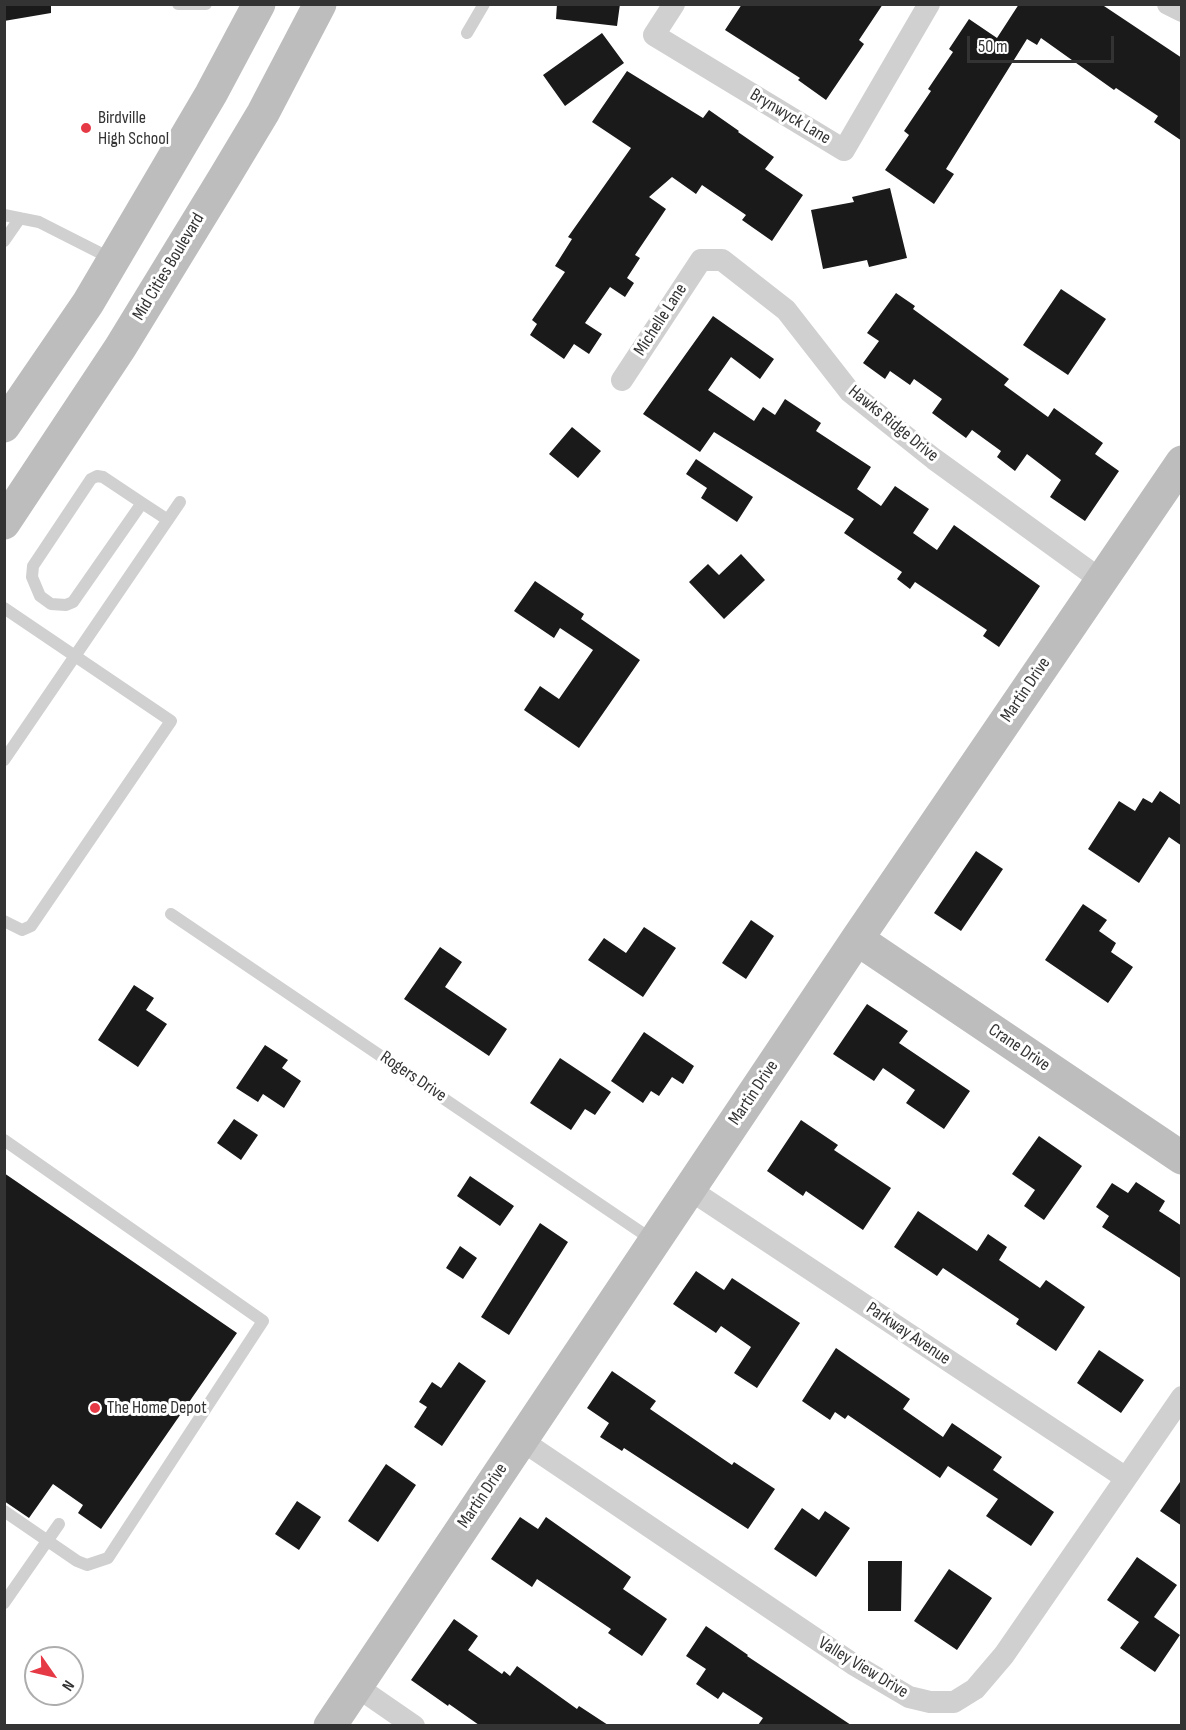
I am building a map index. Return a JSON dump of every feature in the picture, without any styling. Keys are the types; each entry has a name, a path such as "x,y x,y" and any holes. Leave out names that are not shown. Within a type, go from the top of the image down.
{"street":[{"path":"4,426 88,303 212,94 259,4"},
{"name":"Mid Cities Boulevard","path":"4,523 120,348 263,113 320,4"},
{"name":"Brynwyck Lane","path":"674,4 654,35 844,150 929,4"},
{"path":"1168,4 1182,11"},
{"path":"113,260 159,283"},
{"name":"Michelle Lane","path":"622,380 701,260"},
{"name":"Hawks Ridge Drive","path":"701,260 722,260 786,310 850,392 934,459 1101,580"},
{"name":"Martin Drive","path":"330,1725 857,939 1182,462"},
{"name":"Crane Drive","path":"857,939 1182,1158"},
{"name":"Parkway Avenue","path":"689,1189 1126,1478"},
{"name":"Valley View Drive","path":"521,1440 853,1664 909,1697 930,1702 954,1702 975,1689 1004,1655 1182,1397"},
{"path":"356,1686 414,1725"}],"lane":[{"path":"178,4 206,4"},
{"path":"466,33 484,4"},
{"path":"4,215 39,222 113,260"},
{"path":"4,241 20,218"},
{"path":"142,503 73,602 66,605 51,604 40,596 32,578 33,566 92,479 97,476 103,477 168,520"},
{"path":"4,760 180,502"},
{"path":"4,608 171,721 31,926 22,930 4,921"},
{"name":"Rogers Drive","path":"171,914 654,1241"},
{"path":"4,1140 263,1321 108,1558 87,1565 4,1511"},
{"path":"4,1603 59,1524"}],"building":[{"path":"4,4 51,4 51,13 4,21"},
{"path":"557,4 620,4 617,26 556,19"},
{"path":"742,4 883,4 859,40 864,44 826,100 798,80 800,78 725,30"},
{"path":"1019,4 1101,4 1182,58 1182,141 1154,122 1158,116 1116,88 1114,90 1041,38 1037,45 1027,39 946,169 954,174 934,204 885,170 909,135 904,131 931,91 928,89 953,52 949,49 969,19 997,38"},
{"path":"602,33 624,63 565,106 543,75"},
{"path":"627,71 703,118 709,110 739,131 774,157 765,169 803,195 772,241 742,220 746,215 702,185 696,194 672,177 649,197 666,209 635,255 640,258 627,278 634,283 625,297 610,287 585,323 602,334 589,354 574,344 564,359 530,335 537,324 532,320 565,272 555,266 572,239 568,237 631,148 592,122"},
{"path":"890,188 907,258 869,267 867,260 823,269 811,210 854,202 852,197"},
{"path":"1061,289 1106,319 1068,375 1023,345"},
{"path":"896,293 915,306 913,309 1009,379 1004,385 1048,417 1054,408 1103,443 1095,454 1119,471 1085,521 1050,497 1061,480 1027,454 1015,471 997,457 1001,451 972,430 966,438 932,413 942,399 914,379 910,385 890,371 885,379 863,363 879,341 867,333"},
{"path":"713,316 774,359 760,379 731,357 708,390 754,421 763,407 775,415 785,399 821,423 816,431 871,467 857,489 881,506 895,486 929,509 913,533 937,550 954,525 1040,586 999,647 983,636 987,630 915,582 910,589 897,579 902,572 844,533 854,519 714,432 700,452 643,414"},
{"path":"572,427 601,451 578,478 549,454"},
{"path":"696,459 753,497 737,522 701,498 707,488 686,474"},
{"path":"741,554 765,580 724,619 689,582 708,564 719,575"},
{"path":"535,581 584,614 581,619 640,660 579,748 524,710 540,686 559,699 593,650 560,628 554,638 514,611"},
{"path":"1160,791 1182,806 1182,846 1169,837 1139,883 1088,849 1119,801 1135,811 1143,798 1152,803"},
{"path":"976,851 1003,869 961,931 934,913"},
{"path":"1083,904 1107,920 1099,931 1116,943 1111,952 1133,967 1108,1003 1045,960"},
{"path":"751,920 774,936 746,979 722,963"},
{"path":"644,927 676,948 643,997 588,960 604,938 626,953"},
{"path":"440,947 462,962 445,987 507,1029 489,1056 404,999"},
{"path":"134,985 154,998 146,1010 167,1024 138,1067 98,1040"},
{"path":"867,1004 908,1031 899,1043 970,1091 944,1129 906,1103 915,1090 883,1068 874,1081 833,1054"},
{"path":"644,1032 694,1066 683,1084 672,1077 659,1096 651,1091 643,1103 611,1081"},
{"path":"265,1045 288,1060 282,1068 301,1081 284,1108 263,1094 258,1102 236,1088"},
{"path":"560,1058 611,1092 595,1115 585,1109 571,1130 530,1103"},
{"path":"234,1119 258,1135 241,1160 217,1143"},
{"path":"801,1120 838,1145 834,1150 891,1188 863,1230 806,1191 803,1196 767,1171"},
{"path":"1039,1136 1082,1166 1044,1220 1024,1206 1035,1190 1012,1174"},
{"name":"The Home Depot","path":"4,1173 237,1333 101,1529 78,1513 83,1505 53,1484 29,1518 4,1501"},
{"path":"470,1176 514,1206 500,1226 457,1196"},
{"path":"1136,1182 1165,1201 1159,1211 1182,1226 1182,1279 1102,1227 1109,1216 1096,1207 1112,1183 1128,1193"},
{"path":"918,1211 977,1251 988,1234 1007,1247 999,1260 1040,1288 1046,1280 1085,1307 1056,1351 1016,1324 1019,1319 943,1268 937,1276 894,1247"},
{"path":"540,1223 568,1242 509,1335 481,1317"},
{"path":"460,1246 477,1258 463,1279 446,1268"},
{"path":"696,1271 724,1290 732,1278 800,1323 757,1388 734,1373 751,1347 721,1326 716,1333 673,1304"},
{"path":"836,1348 910,1399 903,1409 943,1437 952,1423 1002,1457 993,1470 1054,1512 1031,1546 986,1516 998,1499 948,1466 940,1478 848,1415 845,1419 835,1412 830,1420 802,1401"},
{"path":"1099,1350 1144,1380 1121,1413 1077,1383"},
{"path":"459,1362 486,1381 442,1446 414,1427 427,1407 419,1402 432,1382 441,1388"},
{"path":"612,1371 656,1401 650,1409 732,1465 734,1462 775,1489 748,1529 624,1448 622,1451 600,1437 609,1423 587,1408"},
{"path":"386,1464 416,1485 378,1542 348,1521"},
{"path":"1182,1479 1182,1526 1160,1511"},
{"path":"297,1501 321,1517 299,1550 275,1534"},
{"path":"802,1508 819,1520 825,1511 850,1528 816,1577 774,1549"},
{"path":"520,1517 538,1529 546,1517 631,1577 623,1589 667,1619 642,1656 608,1633 611,1629 537,1579 532,1587 491,1559"},
{"path":"1137,1557 1177,1585 1154,1617 1180,1635 1155,1672 1120,1648 1139,1622 1107,1600"},
{"path":"868,1561 902,1561 901,1611 868,1611"},
{"path":"949,1569 992,1598 957,1650 914,1621"},
{"path":"454,1619 478,1636 468,1650 502,1674 504,1671 510,1676 517,1666 577,1709 579,1706 608,1725 479,1725 449,1704 448,1706 411,1680"},
{"path":"706,1626 851,1725 758,1725 763,1718 723,1692 718,1699 696,1684 706,1669 686,1656"}],"place":[{"name":"Birdville High School","path":"86,128"},
{"name":"The Home Depot","path":"95,1408"}]}
